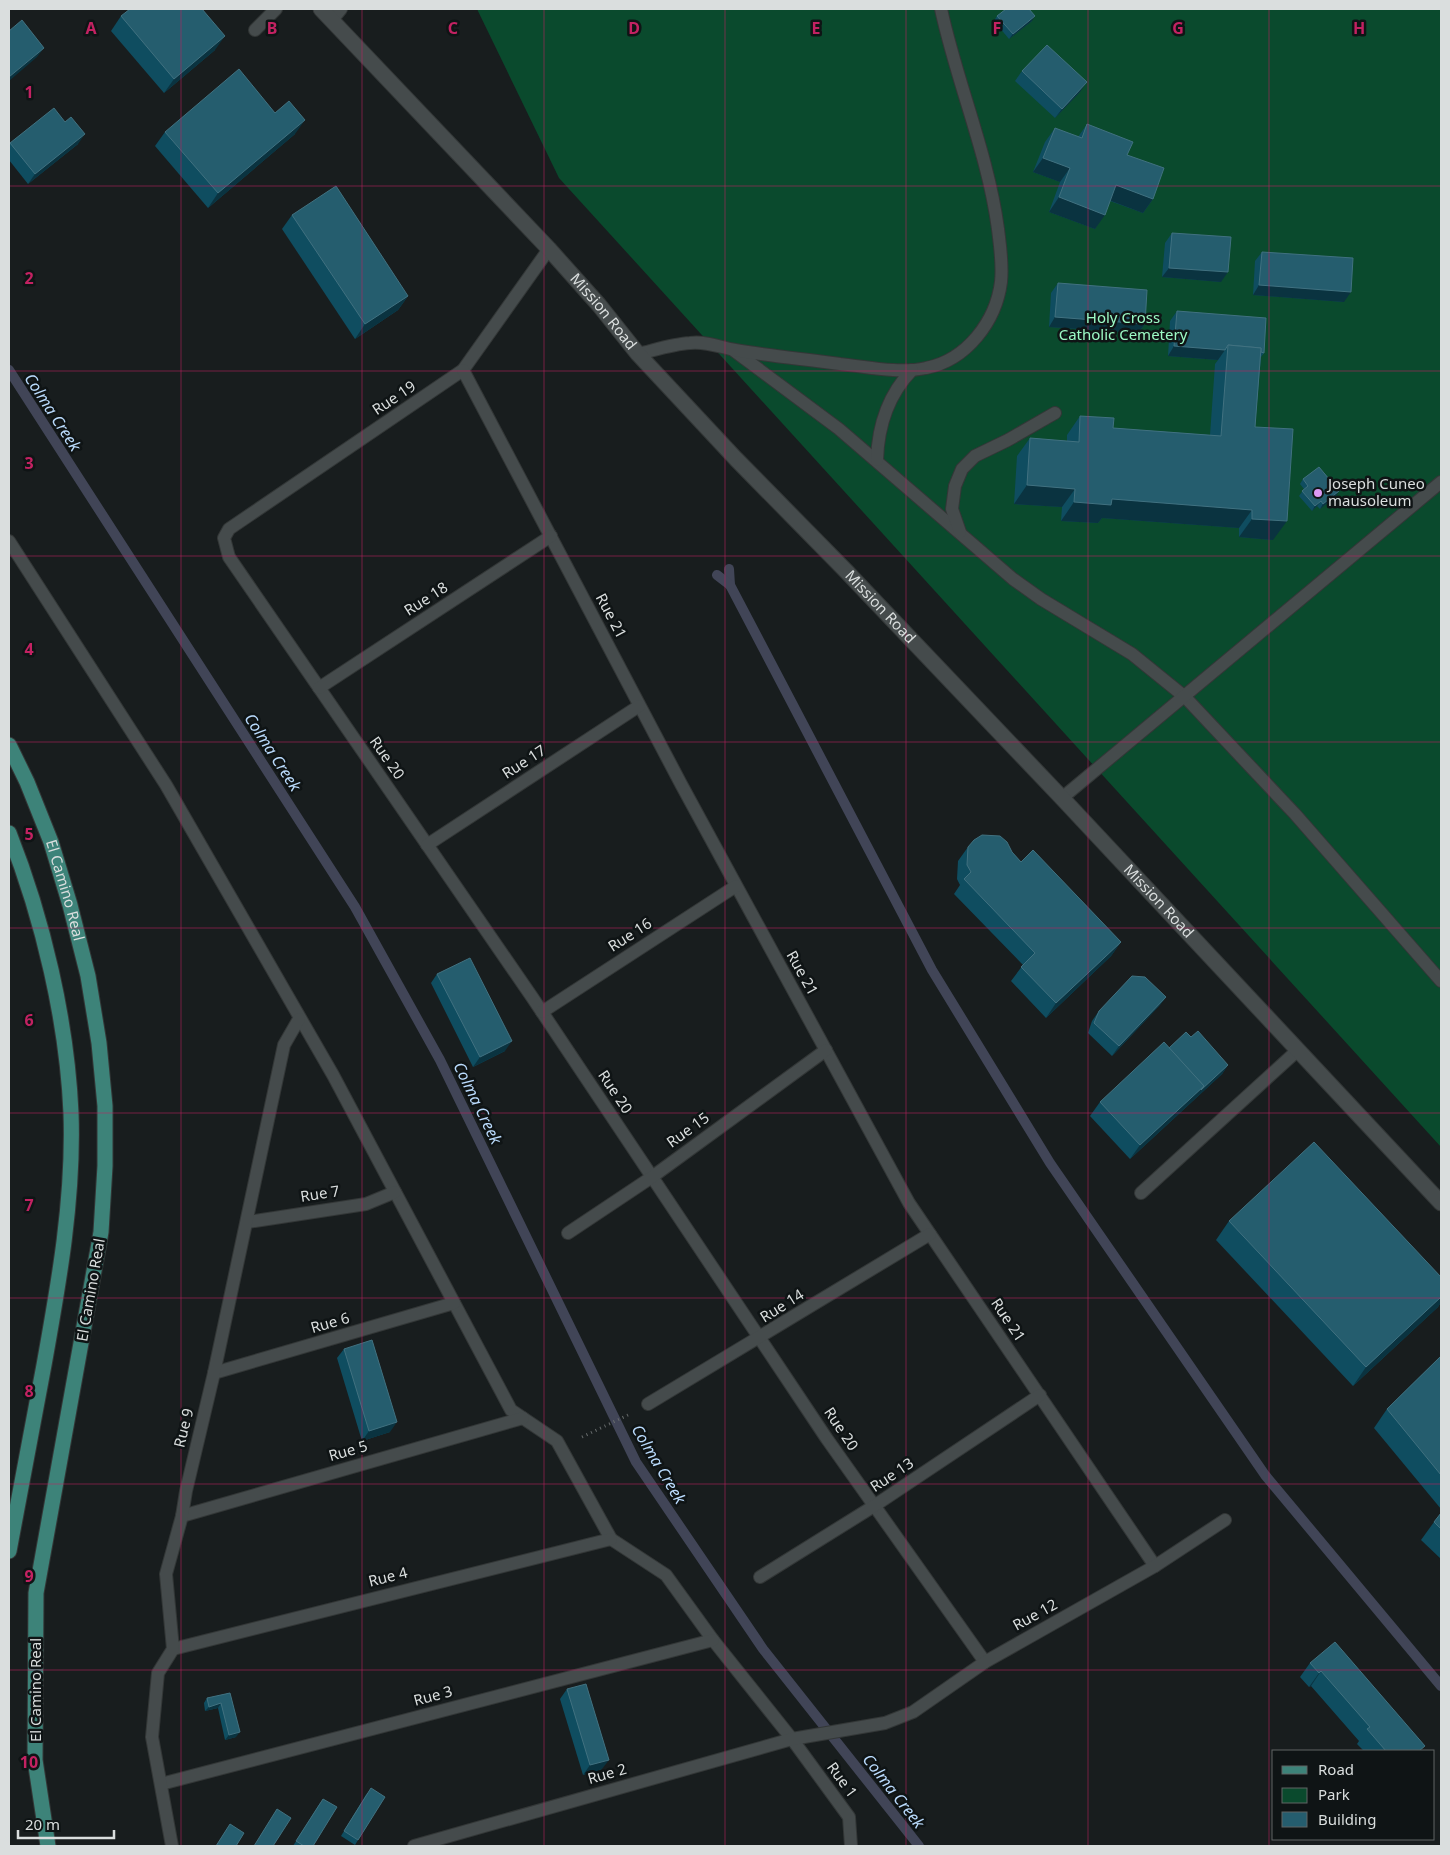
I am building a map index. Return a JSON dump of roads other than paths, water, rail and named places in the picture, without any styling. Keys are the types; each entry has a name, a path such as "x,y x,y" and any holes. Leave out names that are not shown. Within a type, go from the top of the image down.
{"main road":[{"name":"El Camino Real","path":"9,745 27,782 50,842 70,905 88,976 99,1043 105,1106 105,1166 101,1232 36,1593 35,1760 48,1846"},
{"path":"9,833 36,916 54,986 71,1113 66,1235 10,1543"}],"street":[{"name":"Mission Road","path":"322,9 337,14 600,305 638,354 736,459 1062,798 1441,1203"}],"lane":[{"path":"256,30 276,9"},
{"path":"638,354 690,342 718,345 733,350 875,368 912,370 928,368 950,359 967,347 984,328 995,306 1001,281 1000,248 994,204 941,9"},
{"name":"Rue 19","path":"224,538 229,529 463,370 549,250"},
{"path":"733,350 839,429 877,460 1013,579 1041,599 1132,654 1185,697 1302,821 1441,981"},
{"name":"Rue 21","path":"463,370 736,886 910,1203 1155,1566"},
{"path":"877,460 877,441 886,409 896,388 912,370"},
{"path":"961,534 952,509 954,486 962,469 975,456 1008,440 1055,413"},
{"path":"1062,798 1441,482"},
{"name":"Rue 18","path":"319,688 551,536"},
{"name":"Rue 20","path":"224,538 229,557 542,1012 874,1506 985,1662"},
{"path":"9,541 166,786 333,1075 511,1410 557,1441 611,1539"},
{"name":"Rue 17","path":"427,845 640,706"},
{"name":"Rue 16","path":"542,1012 736,886"},
{"name":"Rue 9","path":"172,1649 166,1574 182,1516 186,1491 248,1222 284,1045 299,1019"},
{"name":"Rue 15","path":"568,1233 652,1177 826,1050"},
{"path":"1141,1193 1298,1050"},
{"name":"Rue 7","path":"248,1222 366,1204 395,1192"},
{"name":"Rue 14","path":"648,1404 760,1339 930,1234"},
{"name":"Rue 6","path":"214,1373 454,1303"},
{"name":"Rue 13","path":"760,1577 874,1506 1040,1395"},
{"name":"Rue 5","path":"182,1516 523,1418"},
{"name":"Rue 12","path":"809,1736 885,1723 913,1712 985,1662 1155,1566 1225,1520"},
{"name":"Rue 1","path":"611,1539 666,1575 713,1640 792,1739 849,1817 851,1846"},
{"name":"Rue 4","path":"172,1649 611,1539"},
{"name":"Rue 3","path":"162,1784 713,1640"},
{"path":"172,1649 158,1673 152,1737 172,1846"},
{"name":"Rue 2","path":"414,1846 792,1739 809,1736"}],"waterway":[{"name":"Colma Creek","path":"9,370 355,907 440,1060 636,1462 763,1649 919,1846"},
{"path":"729,569 730,585"},
{"path":"717,575 730,585 932,970 1050,1163 1265,1475 1441,1686"}],"place":[{"name":"Joseph Cuneo mausoleum","path":"1318,493"}],"park label":[{"name":"Holy Cross Catholic Cemetery","path":"1123,326"}]}
